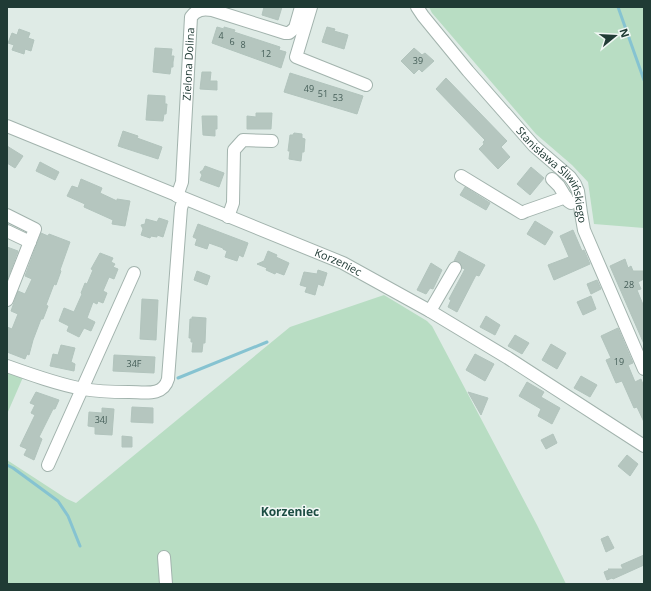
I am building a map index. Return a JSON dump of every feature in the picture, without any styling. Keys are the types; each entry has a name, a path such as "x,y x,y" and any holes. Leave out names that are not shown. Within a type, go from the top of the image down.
{"street":[{"name":"Zielona Dolina","path":"180,197 192,17 194,13 200,10 212,10 285,33 290,33 294,28 301,7"},
{"path":"312,7 296,57 366,85"},
{"name":"Stanisława Śliwińskiego","path":"417,7 468,71 534,146 570,177 575,184 578,191 584,230 644,369"},
{"name":"Korzeniec","path":"7,126 343,263 430,311 508,358 644,446"},
{"path":"228,217 233,203 234,150 243,140 272,141"},
{"path":"461,176 522,213 566,198"},
{"path":"552,179 559,186 568,201 571,203 580,202"},
{"path":"7,366 82,389 98,391 151,393 160,391 167,385 181,208 180,197"},
{"path":"7,215 35,229 7,300"},
{"path":"7,232 30,242"},
{"path":"430,311 455,268"},
{"path":"48,465 78,401 134,273"},
{"path":"164,556 166,584"}],"green space":[{"path":"429,7 644,7 644,228 594,224 588,182 572,165 536,134 432,13"},
{"path":"384,295 427,321 432,326 537,525 566,584 7,584 7,460 67,499 76,503 290,327"},
{"path":"7,370 24,375 7,414"}],"building":[{"path":"264,7 282,7 278,20 262,15"},
{"path":"217,27 235,30 234,32 280,47 279,50 286,52 281,68 212,43"},
{"path":"327,27 335,29 334,31 348,35 344,49 322,42"},
{"path":"19,29 30,33 28,38 34,40 31,51 25,49 24,54 12,50 14,45 8,43 12,33 17,35"},
{"path":"155,48 172,49 171,56 174,56 173,67 171,67 170,74 153,72"},
{"path":"414,48 422,55 425,53 434,61 422,72 419,69 414,74 401,61"},
{"path":"202,72 211,72 210,81 217,81 217,90 200,89"},
{"path":"290,73 363,96 357,114 284,92"},
{"path":"446,78 507,141 501,147 510,157 498,169 479,149 484,144 483,142 485,140 436,89"},
{"path":"148,95 165,96 165,104 167,104 166,114 164,114 163,121 146,120"},
{"path":"256,113 272,113 271,129 247,129 247,116 256,117"},
{"path":"202,116 217,116 217,129 215,129 215,136 203,135"},
{"path":"123,131 162,147 158,159 118,146"},
{"path":"294,133 302,134 302,138 305,139 304,152 302,152 301,161 289,159 290,151 288,151 290,135 293,135"},
{"path":"7,146 23,156 15,168 7,163"},
{"path":"40,162 59,172 55,180 36,171"},
{"path":"205,166 224,173 219,187 200,180 202,175 200,172"},
{"path":"531,167 544,178 530,195 517,184"},
{"path":"81,179 102,188 100,193 117,201 117,199 130,201 125,226 112,224 113,220 84,207 85,204 67,196 72,186 78,188"},
{"path":"465,187 490,203 486,210 460,195"},
{"path":"159,218 168,221 163,237 157,235 157,237 151,236 150,238 141,235 143,229 141,225 145,224 146,219 157,222"},
{"path":"535,221 553,232 545,245 527,234"},
{"path":"198,224 248,243 243,257 239,255 237,261 225,257 227,251 209,243 207,249 195,245 197,239 193,237"},
{"path":"573,230 582,251 584,250 590,264 554,280 548,265 569,257 560,236"},
{"path":"41,233 48,236 49,234 70,242 56,285 54,284 46,305 48,306 43,319 41,319 29,355 27,354 25,359 7,352 7,327 12,329 18,314 11,311 18,291 25,294 32,279 25,276"},
{"path":"7,247 18,251 8,278 7,277"},
{"path":"268,251 277,255 276,257 289,263 284,275 276,272 275,274 266,270 267,268 257,264 264,261"},
{"path":"459,251 485,265 479,276 476,275 457,312 448,307 451,300 449,299 465,269 462,268 459,262 454,261"},
{"path":"100,253 113,258 111,262 115,264 113,267 118,269 114,279 109,277 103,291 107,293 103,303 98,301 97,304 93,302 87,318 95,322 91,331 84,328 79,337 67,331 69,326 59,321 64,308 74,312 85,283 87,284 93,270 91,269"},
{"path":"625,259 628,268 631,266 633,271 644,271 644,279 638,282 641,289 637,290 644,307 644,344 610,266"},
{"path":"431,263 442,270 433,289 430,288 426,294 417,290"},
{"path":"318,270 327,273 323,286 318,284 315,295 305,292 307,287 300,285 304,272 317,274"},
{"path":"197,271 210,276 207,285 194,280"},
{"path":"597,280 601,289 591,294 587,284"},
{"path":"591,296 596,309 583,315 577,302"},
{"path":"142,299 158,300 156,340 140,339"},
{"path":"486,316 500,325 495,335 480,327"},
{"path":"192,317 206,318 205,343 203,343 202,352 192,352 193,342 191,342 191,338 189,338 190,319 192,319"},
{"path":"618,328 633,363 628,365 635,382 641,379 644,387 644,422 637,407 634,408 622,381 616,383 606,360 611,358 601,336"},
{"path":"515,335 529,343 522,354 508,346"},
{"path":"551,344 566,353 557,369 542,360"},
{"path":"61,345 75,348 71,362 75,364 74,371 50,366 53,354 58,355"},
{"path":"475,354 494,364 485,381 466,370"},
{"path":"114,355 155,357 154,373 113,371"},
{"path":"581,376 597,385 590,397 574,388"},
{"path":"527,382 544,392 541,397 560,408 552,424 538,416 541,409 519,396"},
{"path":"36,392 59,400 39,437 42,439 34,460 24,455 27,449 20,446 35,415 31,413 35,405 30,403"},
{"path":"468,392 488,398 481,415"},
{"path":"132,407 153,408 153,423 131,422"},
{"path":"102,408 114,409 112,435 95,434 95,427 88,426 89,412 102,413"},
{"path":"553,434 557,443 546,449 541,440"},
{"path":"122,436 132,437 132,447 122,447"},
{"path":"627,455 638,464 630,476 618,466"},
{"path":"608,536 614,548 606,552 601,539"},
{"path":"644,555 644,565 613,579 607,580 604,572 609,570 608,569 623,569 621,565"}],"waterway":[{"path":"618,7 644,80"},
{"path":"178,378 267,342"},
{"path":"7,465 58,501 68,516 80,546"}],"district":[{"name":"Korzeniec","path":"290,512"}]}
